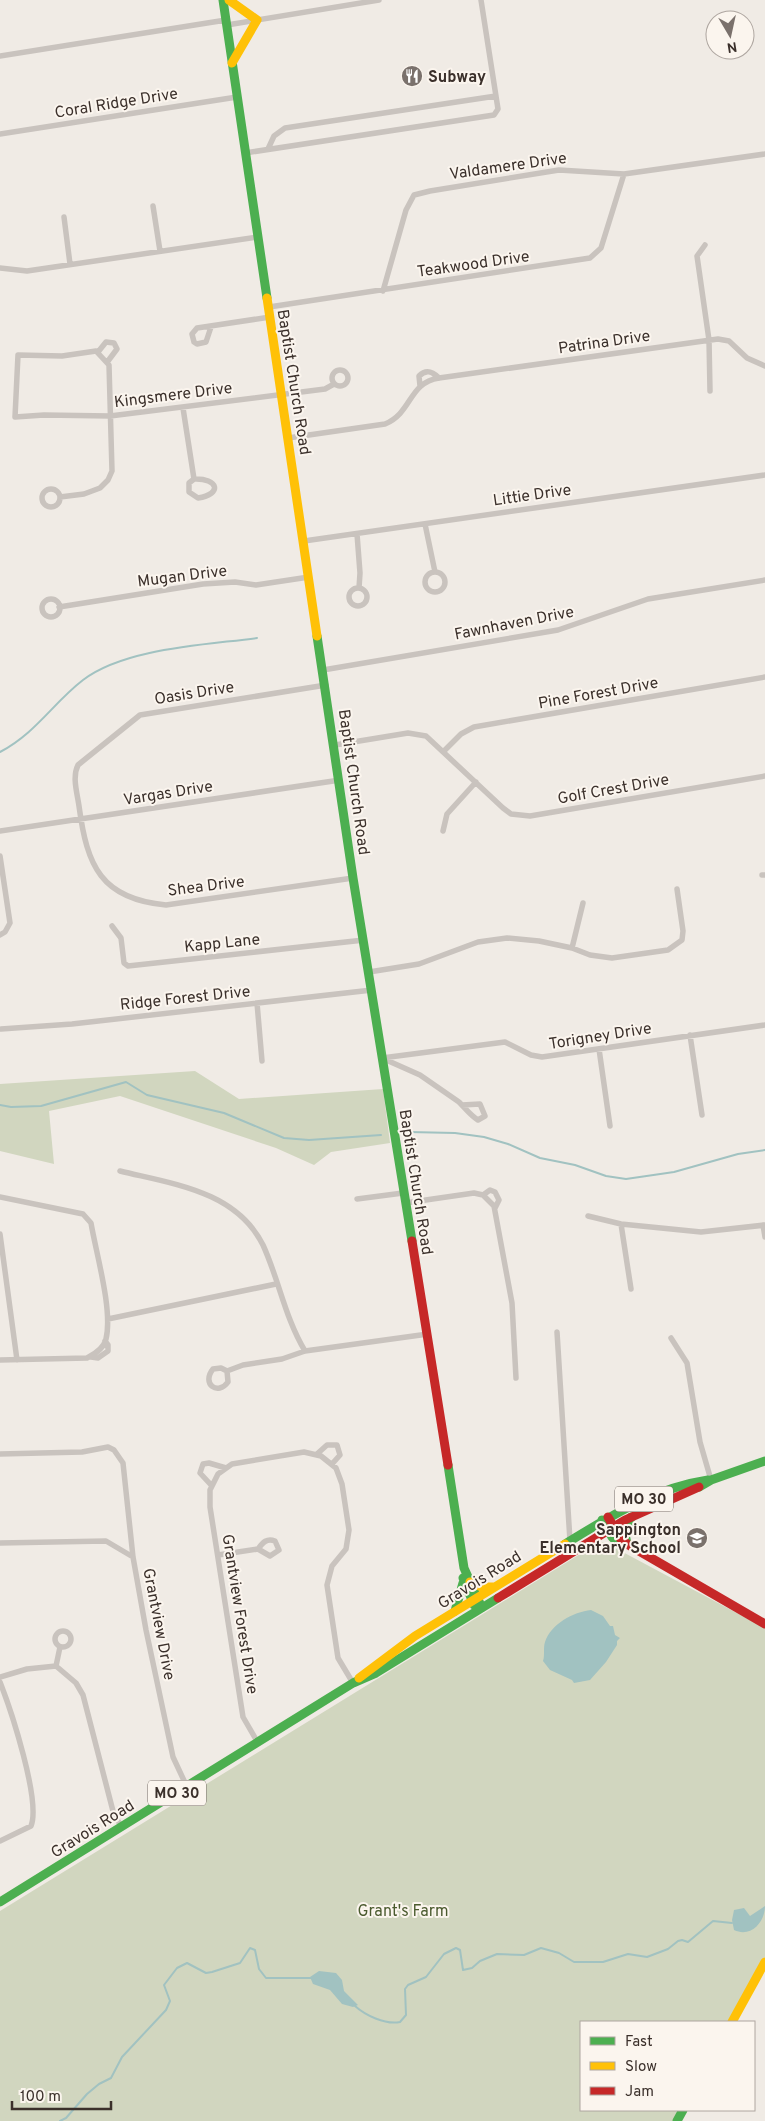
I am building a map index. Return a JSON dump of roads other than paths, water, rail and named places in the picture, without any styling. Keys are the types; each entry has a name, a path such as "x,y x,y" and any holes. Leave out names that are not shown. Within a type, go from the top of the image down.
{"street":[{"name":"Baptist Church Road","path":"222,0 335,745 353,878 370,972 403,1193 428,1334 464,1568 467,1582 479,1609"},
{"path":"229,0 257,20"},
{"path":"0,56 257,20 379,0"},
{"path":"245,153 494,115 498,109 481,0"},
{"path":"232,63 257,20"},
{"path":"268,149 274,136 285,128 496,96"},
{"name":"Coral Ridge Drive","path":"0,134 237,97"},
{"name":"Valdamere Drive","path":"383,290 406,210 414,195 430,190 559,170 624,174 765,154"},
{"name":"Teakwood Drive","path":"211,327 269,312 383,290 590,258 601,248 624,174"},
{"path":"153,206 160,251"},
{"path":"64,217 70,264"},
{"path":"0,268 27,270 258,237"},
{"path":"705,245 697,256 709,340 710,391"},
{"name":"Patrina Drive","path":"288,438 385,424 398,417 420,386 439,378 709,340 729,341 747,358 765,366"},
{"path":"60,497 91,492 108,480 112,471 108,362 117,349 114,342 106,342 98,352 108,362"},
{"name":"Kingsmere Drive","path":"98,352 62,356 18,356 15,417 44,415 110,416 325,389 334,384"},
{"name":"Patrina Drive","path":"420,386 419,376 425,371 430,371 439,378"},
{"path":"183,408 194,479"},
{"name":"Littie Drive","path":"304,541 765,476"},
{"path":"206,478 212,481 215,486 214,492 204,497 193,497 189,492 190,483 194,479 206,478"},
{"path":"425,524 435,572"},
{"path":"357,534 360,573 359,588"},
{"name":"Mugan Drive","path":"59,607 203,584 234,582 256,585 309,577"},
{"name":"Fawnhaven Drive","path":"323,670 558,630 648,599 765,580"},
{"name":"Pine Forest Drive","path":"444,751 461,734 474,727 765,677"},
{"name":"Oasis Drive","path":"80,819 74,772 78,765 140,715 326,686"},
{"name":"Golf Crest Drive","path":"335,745 408,733 426,736 511,814 530,816 765,776"},
{"name":"Vargas Drive","path":"0,831 340,780"},
{"path":"443,831 447,814 476,782"},
{"name":"Shea Drive","path":"80,819 90,860 107,884 126,896 148,903 166,905 353,878"},
{"path":"0,856 10,923 5,932 0,935"},
{"path":"370,972 419,964 478,942 507,938 572,948 590,955 612,958 668,950 682,940 684,931 677,889"},
{"path":"572,948 583,903"},
{"name":"Kapp Lane","path":"112,926 121,938 124,963 128,966 364,940"},
{"name":"Ridge Forest Drive","path":"0,1027 72,1024 372,990"},
{"path":"257,1003 262,1061"},
{"name":"Torigney Drive","path":"382,1058 496,1042 505,1042 531,1055 542,1058 765,1025"},
{"path":"690,1035 702,1116"},
{"path":"599,1049 610,1126"},
{"path":"382,1058 420,1075 462,1105"},
{"path":"120,1171 198,1190 230,1206 249,1224 263,1245 296,1336 305,1351"},
{"path":"405,1203 465,1194 483,1195 490,1190 495,1192 499,1200 495,1208"},
{"path":"358,1199 403,1193"},
{"path":"483,1195 495,1208 512,1303 516,1378"},
{"path":"0,1197 83,1214 91,1223 108,1319 105,1341 95,1354 90,1357 0,1360"},
{"path":"588,1216 622,1224 701,1232 764,1225 765,1237"},
{"path":"622,1224 631,1289"},
{"path":"0,1234 17,1360"},
{"path":"108,1319 276,1284"},
{"path":"557,1332 570,1541"},
{"path":"227,1371 243,1365 282,1359 305,1351 428,1334"},
{"path":"671,1338 687,1363 700,1442 711,1480"},
{"name":"Grantview Forest Drive","path":"258,1743 243,1716 210,1507 212,1486 200,1473 203,1464 209,1463 226,1468 237,1462 281,1455 304,1452 317,1454 327,1445 337,1445 340,1455 332,1464"},
{"name":"Grantview Drive","path":"0,1454 82,1452 108,1448 114,1450 123,1463 134,1557 173,1757 187,1786"},
{"path":"317,1454 332,1464 342,1484 349,1530 346,1549 332,1566 328,1585 338,1658 353,1683"},
{"name":"Gravois Road","path":"353,1683 371,1666 455,1611 605,1519 645,1498 682,1484 711,1480 765,1461"},
{"path":"212,1486 218,1474 226,1468"},
{"name":"Gravois Road","path":"0,1902 353,1683 376,1673 611,1528 631,1517 692,1492 711,1480"},
{"path":"627,1544 625,1534 631,1517"},
{"path":"605,1519 627,1544 765,1624"},
{"path":"611,1528 618,1544 645,1560 662,1566"},
{"path":"0,1543 106,1541 134,1557"},
{"path":"218,1555 258,1549"},
{"path":"455,1611 467,1582 482,1588 494,1587"},
{"path":"56,1666 60,1647"},
{"path":"0,1677 27,1670 56,1666 76,1683 83,1695 114,1815 122,1827"},
{"path":"0,1682 15,1721 34,1810 31,1826 0,1841"},
{"path":"733,2021 764,1967"}],"water":[{"path":"591,1610 603,1616 610,1626 613,1626 615,1635 620,1638 606,1662 590,1680 574,1683 572,1680 550,1670 543,1661 544,1644 557,1624 577,1613"},
{"path":"765,1906 763,1918 756,1927 746,1932 734,1930 732,1920 734,1910 744,1908 750,1916"},
{"path":"319,1971 336,1973 342,1980 344,1991 358,2005 353,2007 342,2004 330,1990 313,1984 310,1977"}],"waterway":[{"path":"0,752 24,736 72,689 100,669 143,654 257,638"},
{"path":"0,1105 11,1107 41,1106 126,1082 147,1095 224,1113 284,1138 309,1140 381,1135"},
{"path":"409,1132 455,1133 484,1137 508,1144 540,1158 575,1165 606,1176 626,1179 674,1172 738,1154 765,1150"},
{"path":"355,2006 364,2013 376,2018 388,2022 400,2022 406,2015 405,1989 408,1985 426,1977 444,1954 456,1948 460,1950 463,1970 472,1968 480,1961 497,1954 524,1955 541,1948 559,1953 574,1962 603,1962 628,1954 647,1957 668,1949 678,1941 688,1942 713,1921 732,1923"},
{"path":"60,2121 66,2118 87,2094 99,2084 111,2078 122,2057 166,2010 170,2001 164,1985 177,1968 187,1963 206,1973 212,1972 240,1963 250,1948 255,1950 259,1969 266,1978 311,1978"}],"place":[{"name":"Subway","path":"412,76"},
{"name":"Sappington Elementary School","path":"697,1538"}],"park label":[{"name":"Grant's Farm","path":"403,1910"}]}
